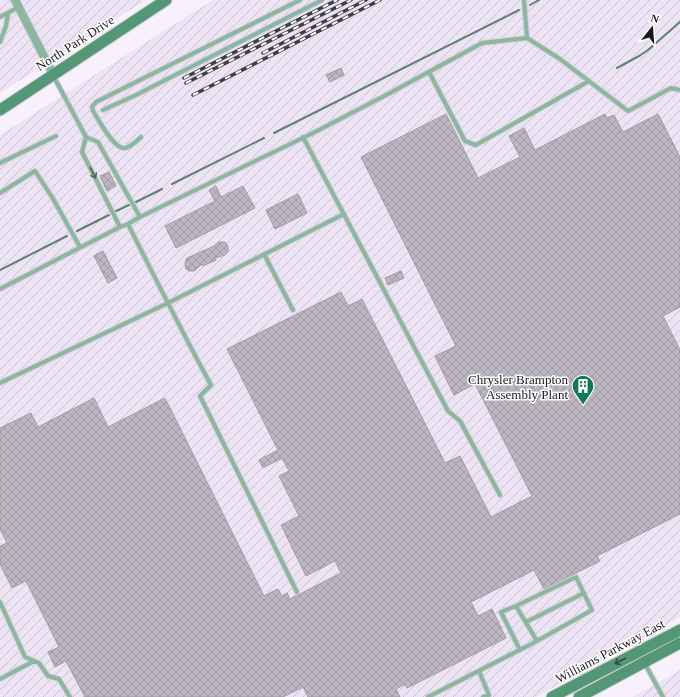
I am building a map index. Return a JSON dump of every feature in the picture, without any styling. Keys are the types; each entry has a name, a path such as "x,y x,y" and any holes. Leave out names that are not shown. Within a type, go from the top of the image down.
{"main road":[{"name":"North Park Drive","path":"0,110 166,0"},
{"name":"Williams Parkway East","path":"552,697 680,630"},
{"name":"Williams Parkway East","path":"579,697 680,643"}],"street":[{"path":"17,4 53,74"}],"lane":[{"path":"141,137 127,148 121,148 115,145 93,111 92,106 96,102 300,0"},
{"path":"103,110 136,95 322,0"},
{"path":"524,0 527,38"},
{"path":"0,17 8,13 17,4"},
{"path":"0,42 6,26 8,13"},
{"path":"0,289 140,217 317,131 482,43 527,38 560,59 628,111 671,88 680,90"},
{"path":"429,72 466,141 476,144 589,81"},
{"path":"53,74 86,137 98,142 140,217"},
{"path":"0,163 56,136"},
{"path":"86,137 82,152 120,227"},
{"path":"303,137 448,411 460,421 500,495"},
{"path":"0,192 35,171 52,197 80,247"},
{"path":"0,383 168,303 344,214"},
{"path":"128,224 179,327 211,385 200,396 297,592"},
{"path":"264,254 293,310"},
{"path":"428,697 478,671 520,650 537,641 592,610 576,577 501,612 520,650"},
{"path":"526,622 584,593"},
{"path":"0,602 26,657 39,663 48,676 59,679 70,697"},
{"path":"516,606 537,641"},
{"path":"638,651 663,697"},
{"path":"0,679 34,661"},
{"path":"478,671 489,694 484,697"}],"shaded area":[{"path":"0,0 146,0 0,93"},
{"name":"Chrysler Brampton Assembly Plant","path":"213,0 680,0 680,617 536,697 0,697 0,135"},
{"path":"680,670 680,697 633,697"}],"building":[{"path":"341,68 344,75 330,82 326,75"},
{"name":"Chrysler Brampton Assembly Plant","path":"446,114 478,178 520,157 509,136 524,128 535,150 605,114 607,118 614,115 623,132 658,114 680,157 680,307 663,316 680,350 680,514 597,556 600,561 544,589 534,570 471,602 478,616 492,609 506,638 407,688 405,684 396,689 400,697 308,697 303,687 283,697 85,697 66,661 55,667 48,652 59,647 26,581 12,588 0,564 0,546 7,543 0,529 0,428 31,413 38,427 94,398 108,427 165,398 264,596 278,589 282,596 287,593 290,599 341,573 335,561 306,576 281,525 299,516 279,476 289,471 282,458 263,468 259,460 278,450 227,349 341,292 348,306 362,299 445,463 460,456 491,517 532,496 475,384 454,395 435,356 456,346 361,157"},
{"path":"109,172 116,186 107,191 100,176"},
{"path":"216,186 221,197 243,186 255,208 176,248 165,226 215,201 209,190"},
{"path":"298,194 307,213 275,229 266,210"},
{"path":"219,242 225,242 228,246 228,251 225,255 215,258 216,260 203,266 202,264 194,271 189,271 186,269 185,263 187,258 214,246"},
{"path":"103,251 117,278 108,283 94,256"},
{"path":"401,271 404,278 388,285 385,278"}],"waterway":[{"path":"530,5 539,0"},
{"path":"274,133 519,10"},
{"path":"617,68 648,50 680,22"},
{"path":"172,184 264,138"},
{"path":"136,202 162,189"},
{"path":"116,211 129,205"},
{"path":"77,231 109,215"},
{"path":"0,270 67,236"}],"railway":[{"path":"184,78 337,0"},
{"path":"186,83 351,0"},
{"path":"263,53 366,0"},
{"path":"193,95 380,0"}],"place":[{"name":"Chrysler Brampton Assembly Plant","path":"583,406"}]}
